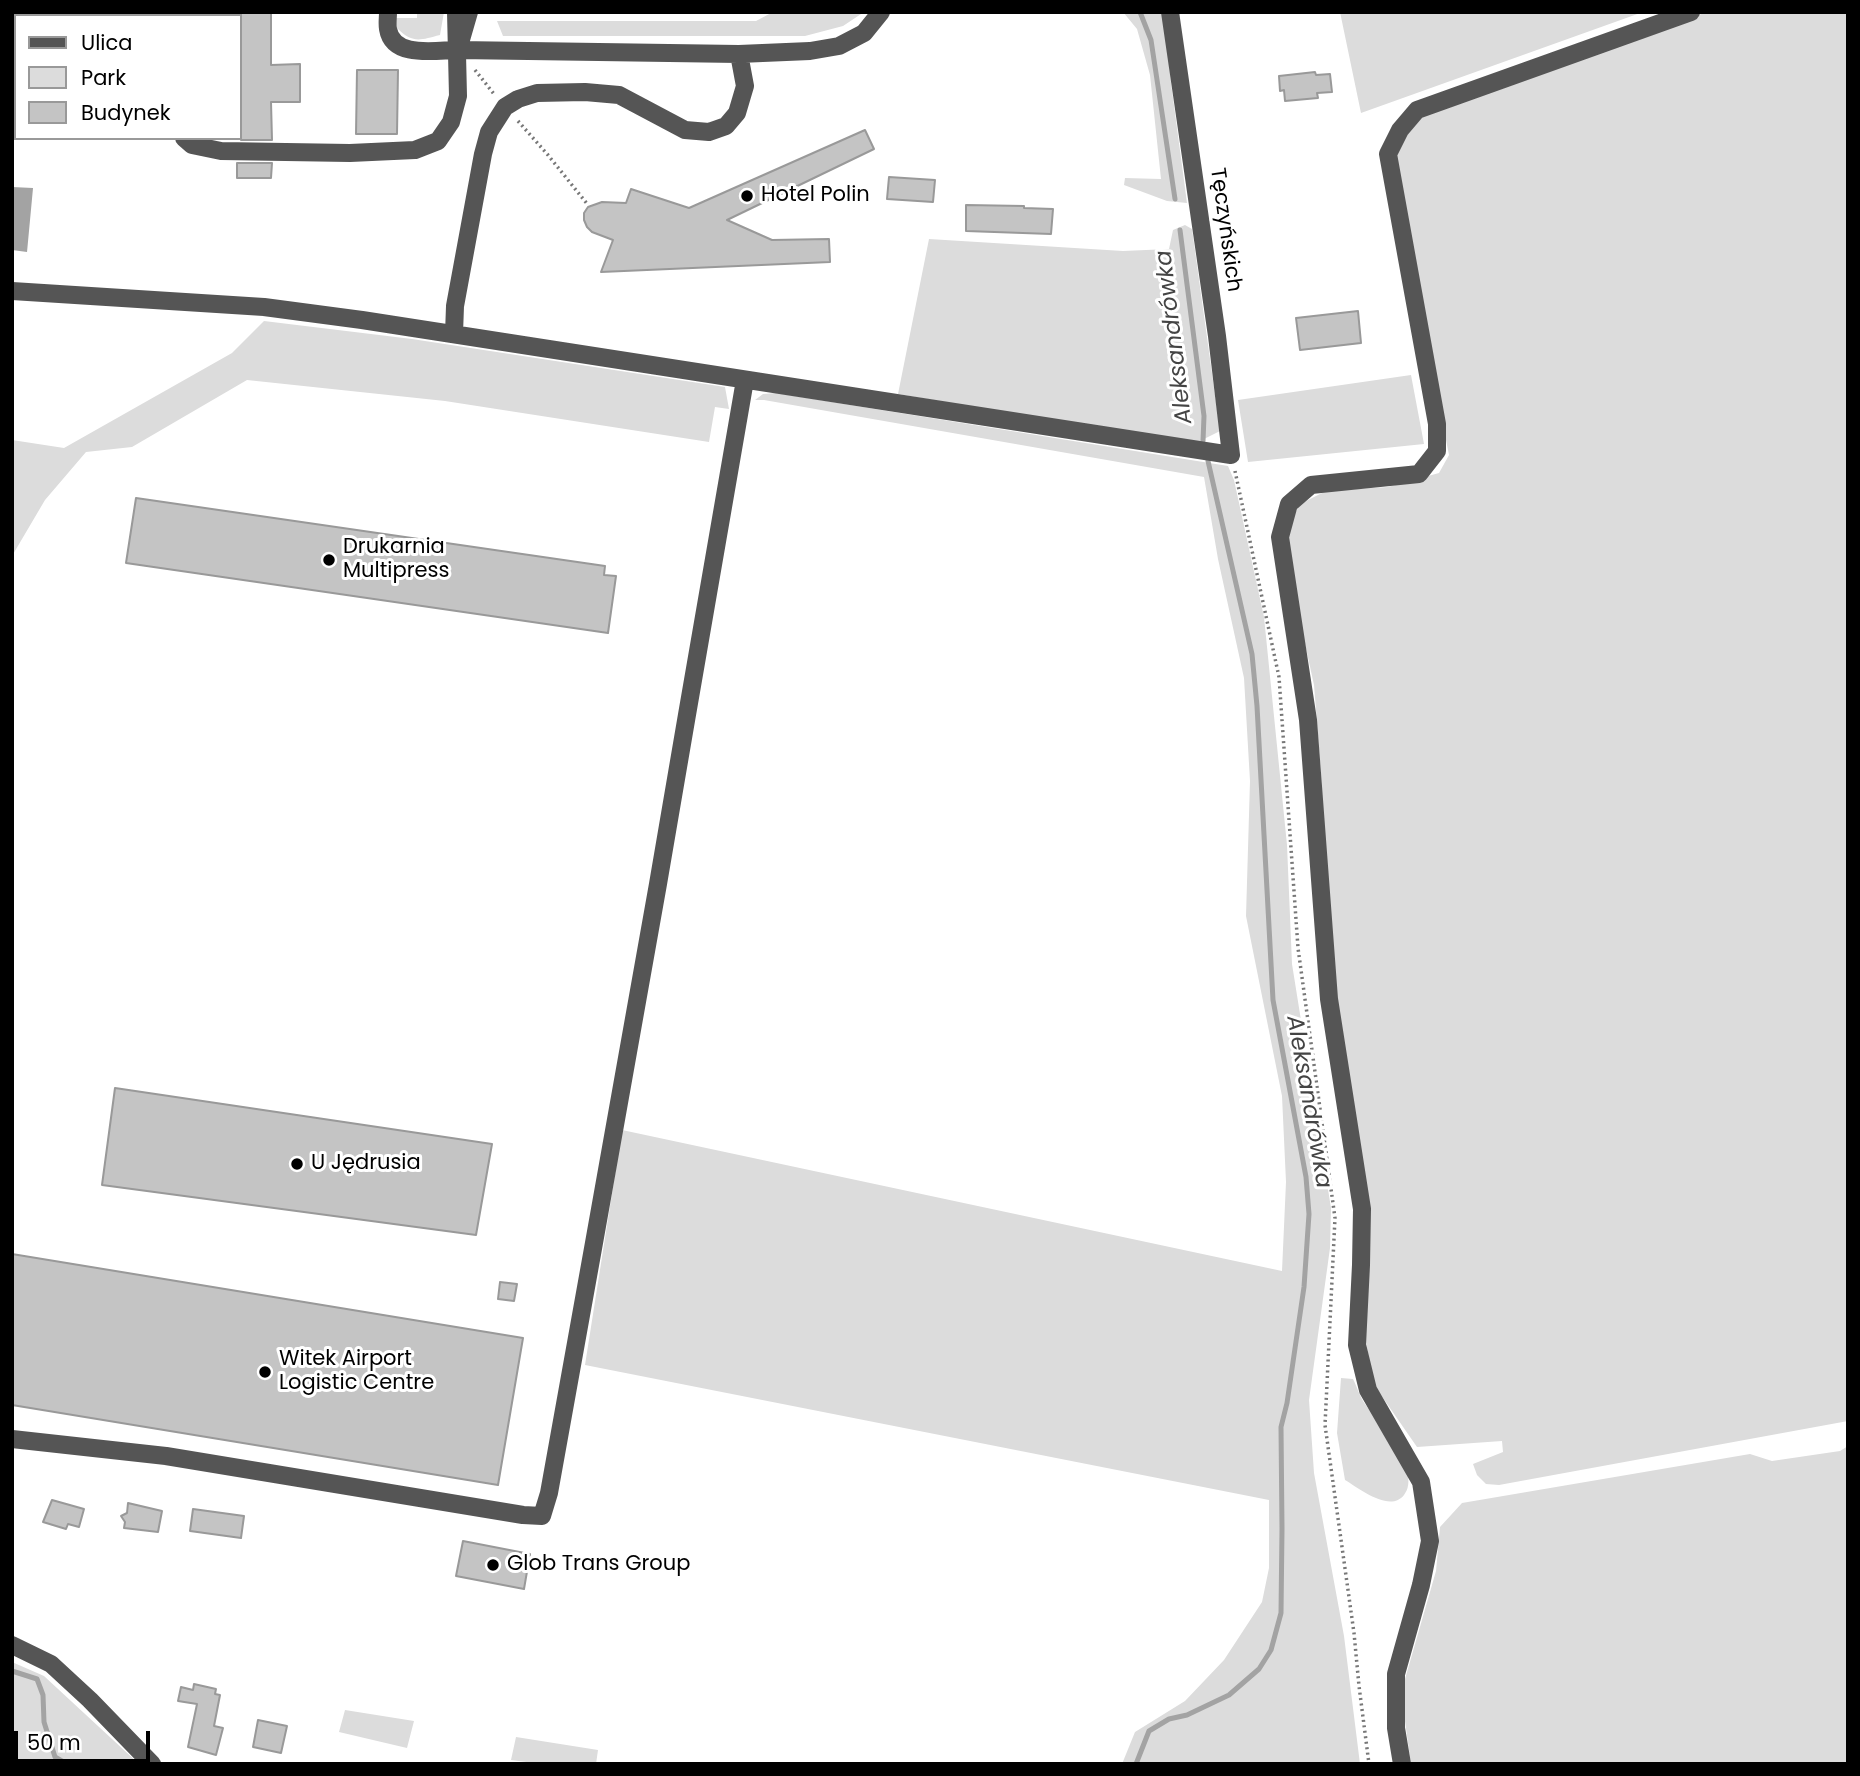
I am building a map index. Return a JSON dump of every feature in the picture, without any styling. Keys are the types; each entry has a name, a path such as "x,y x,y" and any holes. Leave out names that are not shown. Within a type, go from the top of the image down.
{"street":[{"path":"388,12 387,29 391,38 398,46 414,51 739,54 810,51 839,46 864,33 881,12"},
{"path":"186,140 192,145 220,151 350,153 415,150 438,141 451,122 458,96 456,12"},
{"path":"458,50 469,12"},
{"name":"Tęczyńskich","path":"1170,12 1202,226 1231,455"},
{"path":"1402,1764 1396,1728 1396,1674 1421,1585 1430,1541 1421,1482 1368,1390 1357,1345 1362,1209 1329,999 1308,720 1280,537 1289,504 1311,485 1419,474 1437,451 1437,424 1388,154 1400,130 1417,110 1690,12"},
{"path":"454,334 455,306 483,154 489,132 505,107 518,99 537,93 585,92 619,95 685,130 709,132 726,126 737,113 745,86 739,54"},
{"path":"12,291 264,307 1231,455"},
{"path":"12,1439 166,1456 542,1516 550,1493 745,380"},
{"path":"12,1645 51,1664 152,1764"}],"path":[{"path":"458,50 588,205"},
{"path":"1231,455 1279,677 1298,948 1335,1218 1325,1425 1369,1764"}],"green space":[{"path":"417,12 444,12 440,35 412,39 397,28 395,18 417,18"},
{"path":"773,12 864,12 843,26 805,36 503,36 497,21 756,21"},
{"path":"1123,12 1164,12 1187,203 1167,201 1124,185 1125,178 1161,179 1150,75 1137,29"},
{"path":"1340,12 1643,12 1361,113"},
{"path":"1707,12 1848,12 1848,1421 1499,1485 1486,1484 1477,1475 1473,1464 1503,1452 1502,1441 1417,1447 1374,1385 1365,1337 1367,1195 1330,962 1314,685 1288,566 1287,528 1300,504 1326,491 1388,487 1439,473 1449,455 1396,158 1403,135 1428,111"},
{"path":"1185,225 1192,229 1220,431 1194,444 898,394 929,239 1123,251 1169,249 1173,230"},
{"path":"264,321 412,339 725,387 729,409 715,407 709,442 445,401 247,380 132,447 86,452 45,500 12,556 12,440 64,448 232,353"},
{"path":"1411,375 1424,444 1248,462 1238,400"},
{"path":"776,393 1228,466 1234,480 1264,617 1287,845 1292,964 1331,1208 1330,1248 1309,1400 1314,1473 1344,1636 1360,1764 1122,1764 1135,1732 1185,1701 1224,1660 1262,1602 1269,1568 1269,1500 585,1365 622,1130 1282,1271 1286,1182 1282,1096 1246,916 1250,781 1244,678 1218,559 1204,477 755,400 763,394"},
{"path":"1341,1378 1353,1379 1363,1401 1397,1448 1408,1474 1408,1485 1404,1495 1398,1500 1391,1502 1375,1498 1345,1480 1337,1433"},
{"path":"1848,1446 1848,1764 1411,1764 1401,1693 1436,1571 1440,1527 1462,1503 1750,1454 1772,1461 1840,1451"},
{"path":"12,1662 44,1676 139,1764 12,1764"},
{"path":"345,1710 414,1721 407,1748 339,1732"},
{"path":"516,1737 598,1750 596,1764 542,1764 511,1760"}],"shaded area":[{"path":"12,187 33,188 27,252 12,250"}],"building":[{"path":"271,12 271,65 300,64 300,102 271,102 272,140 242,140 240,14"},
{"path":"357,70 398,70 397,134 356,134"},
{"path":"1315,72 1316,75 1330,74 1332,92 1317,93 1318,98 1285,101 1284,90 1280,91 1279,76"},
{"name":"Hotel Polin","path":"865,130 874,149 727,220 772,240 829,239 830,262 601,272 613,240 592,232 587,227 584,213 588,207 602,202 626,203 631,189 689,208"},
{"path":"237,163 272,163 271,178 237,178"},
{"path":"889,177 935,180 933,202 887,199"},
{"path":"966,205 1053,209 1051,234 966,231"},
{"path":"1358,311 1361,343 1300,350 1296,318"},
{"name":"Drukarnia Multipress","path":"136,498 605,566 604,575 616,576 608,633 126,563"},
{"name":"U Jędrusia","path":"115,1088 492,1144 476,1235 102,1185"},
{"name":"Witek Airport Logistic Centre","path":"12,1254 523,1338 498,1485 12,1405"},
{"path":"500,1282 517,1284 514,1301 498,1299"},
{"path":"52,1500 84,1509 79,1527 68,1524 66,1529 43,1522"},
{"path":"128,1503 162,1511 158,1532 124,1528 125,1522 121,1516 127,1513"},
{"path":"193,1509 244,1516 241,1538 190,1531"},
{"name":"Glob Trans Group","path":"463,1541 530,1554 524,1589 456,1576"},
{"path":"194,1684 216,1689 215,1694 220,1695 214,1726 223,1728 216,1755 188,1747 197,1704 178,1701 181,1687 193,1690"},
{"path":"258,1720 287,1726 281,1753 253,1747"}],"waterway":[{"name":"Aleksandrówka","path":"1140,12 1151,40 1175,199"},
{"name":"Aleksandrówka","path":"1180,230 1204,416 1203,441"},
{"name":"Aleksandrówka","path":"1136,1764 1149,1731 1169,1719 1187,1715 1229,1695 1259,1669 1271,1650 1281,1613 1281,1427 1304,1287 1309,1214 1306,1177 1273,1000 1252,654 1208,461"},
{"path":"12,1671 37,1679 43,1695 44,1722 55,1757 67,1764"}],"place":[{"name":"Hotel Polin","path":"747,196"},
{"name":"Drukarnia Multipress","path":"329,560"},
{"name":"U Jędrusia","path":"297,1164"},
{"name":"Witek Airport Logistic Centre","path":"265,1372"},
{"name":"Glob Trans Group","path":"493,1565"}]}
